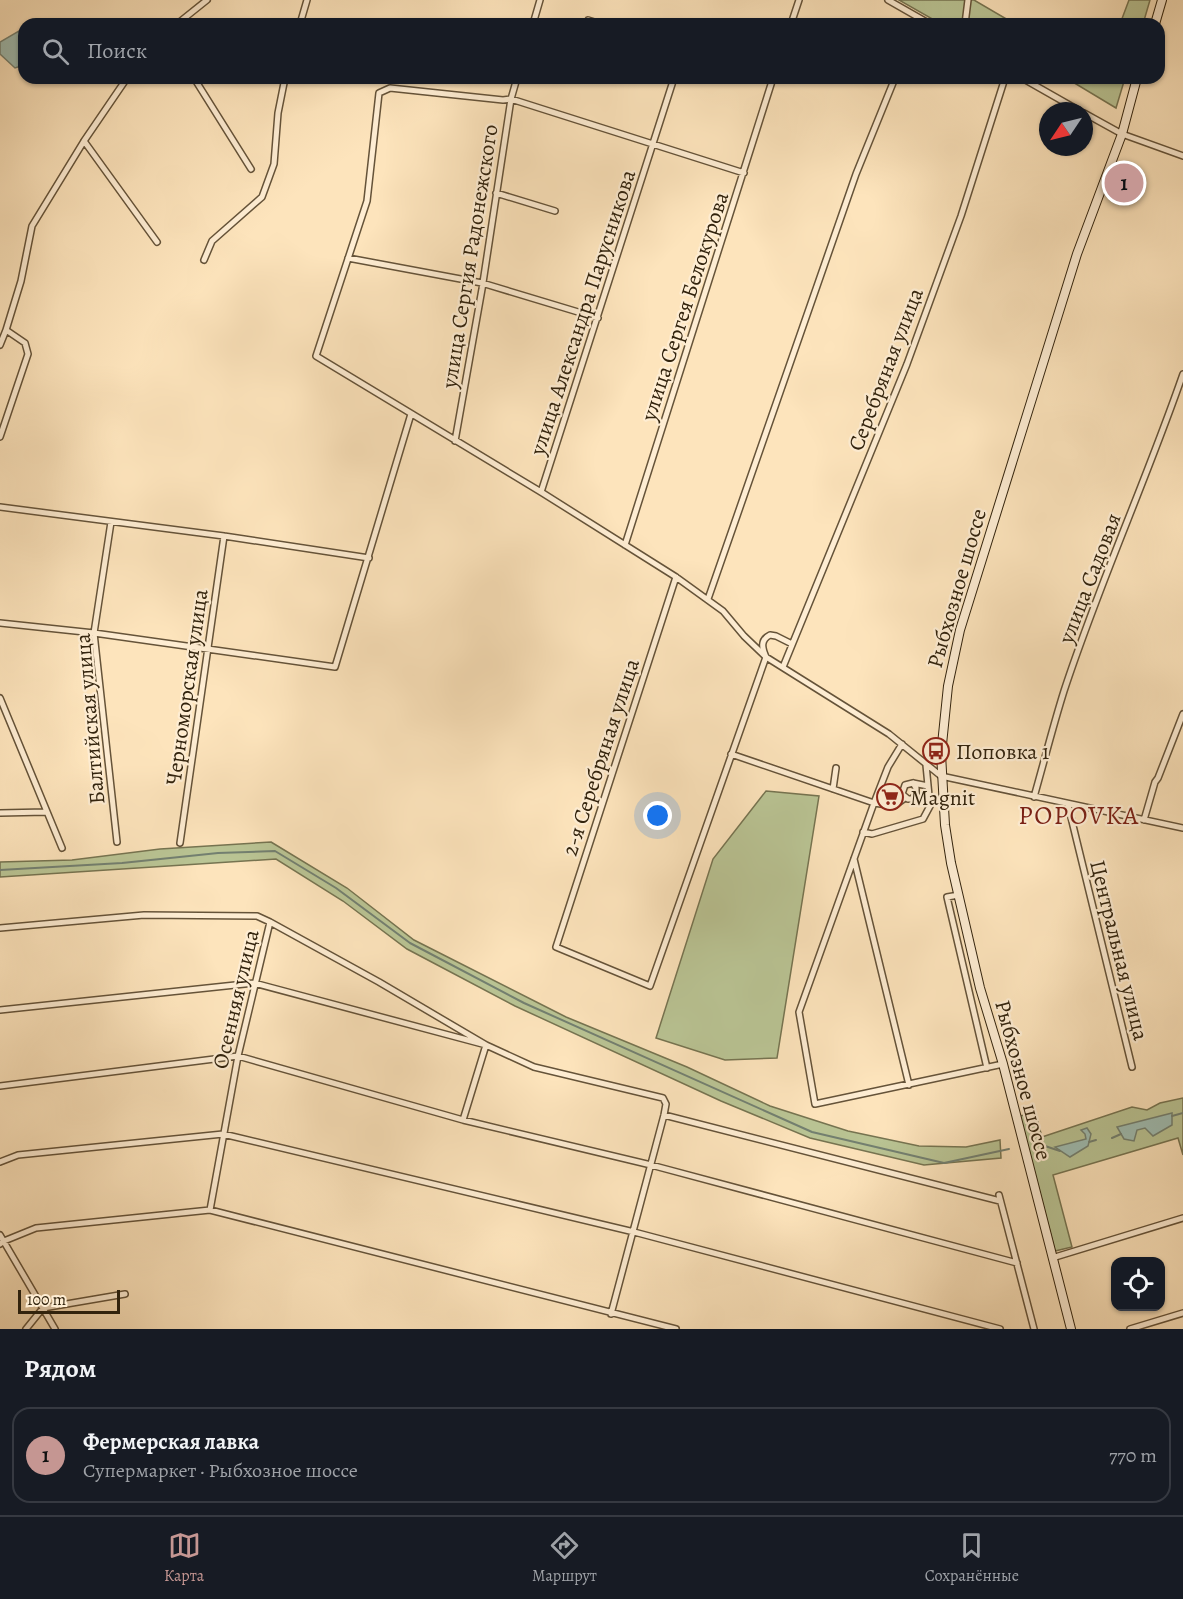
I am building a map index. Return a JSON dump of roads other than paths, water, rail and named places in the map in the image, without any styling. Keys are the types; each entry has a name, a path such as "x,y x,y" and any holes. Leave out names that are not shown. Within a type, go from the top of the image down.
{"street":[{"path":"184,18 207,0"},
{"path":"302,18 307,0"},
{"path":"535,18 540,0"},
{"path":"793,18 799,0"},
{"path":"888,0 914,18"},
{"path":"966,18 968,0"},
{"path":"1157,18 1162,0"},
{"path":"0,345 21,281 32,226 84,141 123,84"},
{"path":"198,84 251,169"},
{"path":"204,260 212,241 262,197 274,164 278,113 284,84"},
{"name":"улица Сергия Радонежского","path":"454,441 515,84"},
{"path":"653,143 672,84"},
{"name":"улица Сергея Белокурова","path":"625,545 771,84"},
{"path":"708,599 856,174 893,84"},
{"name":"Серебряная улица","path":"783,667 907,364 961,216 1003,84"},
{"path":"1033,84 1064,102"},
{"name":"Рыбхозное шоссе","path":"1071,1329 1003,1064 980,988 958,895 945,825 941,776 948,686 960,630 1077,254 1122,134 1135,84"},
{"path":"744,173 511,99 390,88 380,93 367,201 316,356 542,492 676,577 723,611 766,657 889,734 941,776 1183,828"},
{"path":"1093,118 1122,134 1183,156"},
{"path":"84,141 158,242"},
{"name":"улица Александра Парусникова","path":"542,492 653,143"},
{"path":"496,193 555,211"},
{"path":"348,258 482,283 598,318"},
{"path":"0,437 28,354 25,343 6,330"},
{"name":"улица Садовая","path":"1034,797 1068,681 1183,374"},
{"path":"0,623 94,633 335,668 411,414"},
{"path":"0,507 224,536 369,558"},
{"name":"Балтийская улица","path":"111,522 94,633 117,842"},
{"name":"Черноморская улица","path":"180,843 224,536"},
{"name":"2-я Серебряная улица","path":"676,577 556,947 650,986 730,754"},
{"path":"792,644 776,636 770,635 764,639 762,646 766,657 730,754 874,803 894,806 905,798 912,799 916,794 916,788 912,783"},
{"path":"0,698 62,848"},
{"path":"1144,820 1155,782 1183,714"},
{"path":"902,744 888,766 799,1012 815,1104 1003,1064"},
{"path":"863,832 872,834 924,819 930,806 926,765"},
{"path":"833,789 836,768"},
{"path":"905,798 902,794 903,787 912,783 928,786"},
{"name":"Центральная улица","path":"1068,805 1132,1067"},
{"path":"0,813 46,812"},
{"path":"854,859 909,1085"},
{"path":"958,895 947,897 987,1068"},
{"name":"Осенняя улица","path":"0,928 144,915 257,916 270,922 238,1056 210,1210"},
{"path":"270,922 486,1045 534,1066 663,1098 666,1104 664,1115 611,1314"},
{"path":"0,1010 254,983 486,1045"},
{"path":"463,1120 486,1045"},
{"path":"0,1086 238,1056 463,1120 651,1165 1017,1263"},
{"path":"664,1115 1000,1198 1034,1329"},
{"path":"0,1162 18,1155 223,1134 633,1232 1000,1329"},
{"path":"55,1329 1,1240 36,1228 210,1210 676,1329"},
{"path":"1052,1258 1183,1218"},
{"path":"26,1329 43,1308 125,1294"},
{"path":"1130,1329 1183,1313"}],"water":[{"path":"18,32 18,67 15,68 0,54 0,42"},
{"path":"1172,1113 1172,1125 1153,1136 1145,1128 1137,1130 1134,1141 1124,1139 1117,1127"},
{"path":"1087,1128 1091,1134 1088,1146 1070,1157 1055,1147 1086,1139 1081,1130"}],"waterway":[{"path":"0,870 122,863 218,853 275,851 336,888 410,943 524,1003 812,1132 944,1163 1009,1149"},
{"path":"1172,1116 1183,1113"},
{"path":"1112,1138 1121,1134"},
{"path":"1089,1142 1096,1140"},
{"path":"1036,1143 1060,1151"}],"place":[{"name":"Фермерская лавка","path":"1124,183"},
{"name":"Поповка 1","path":"936,751"},
{"name":"Magnit","path":"890,797"}],"district":[{"name":"POPOVKA","path":"1079,815"}]}
